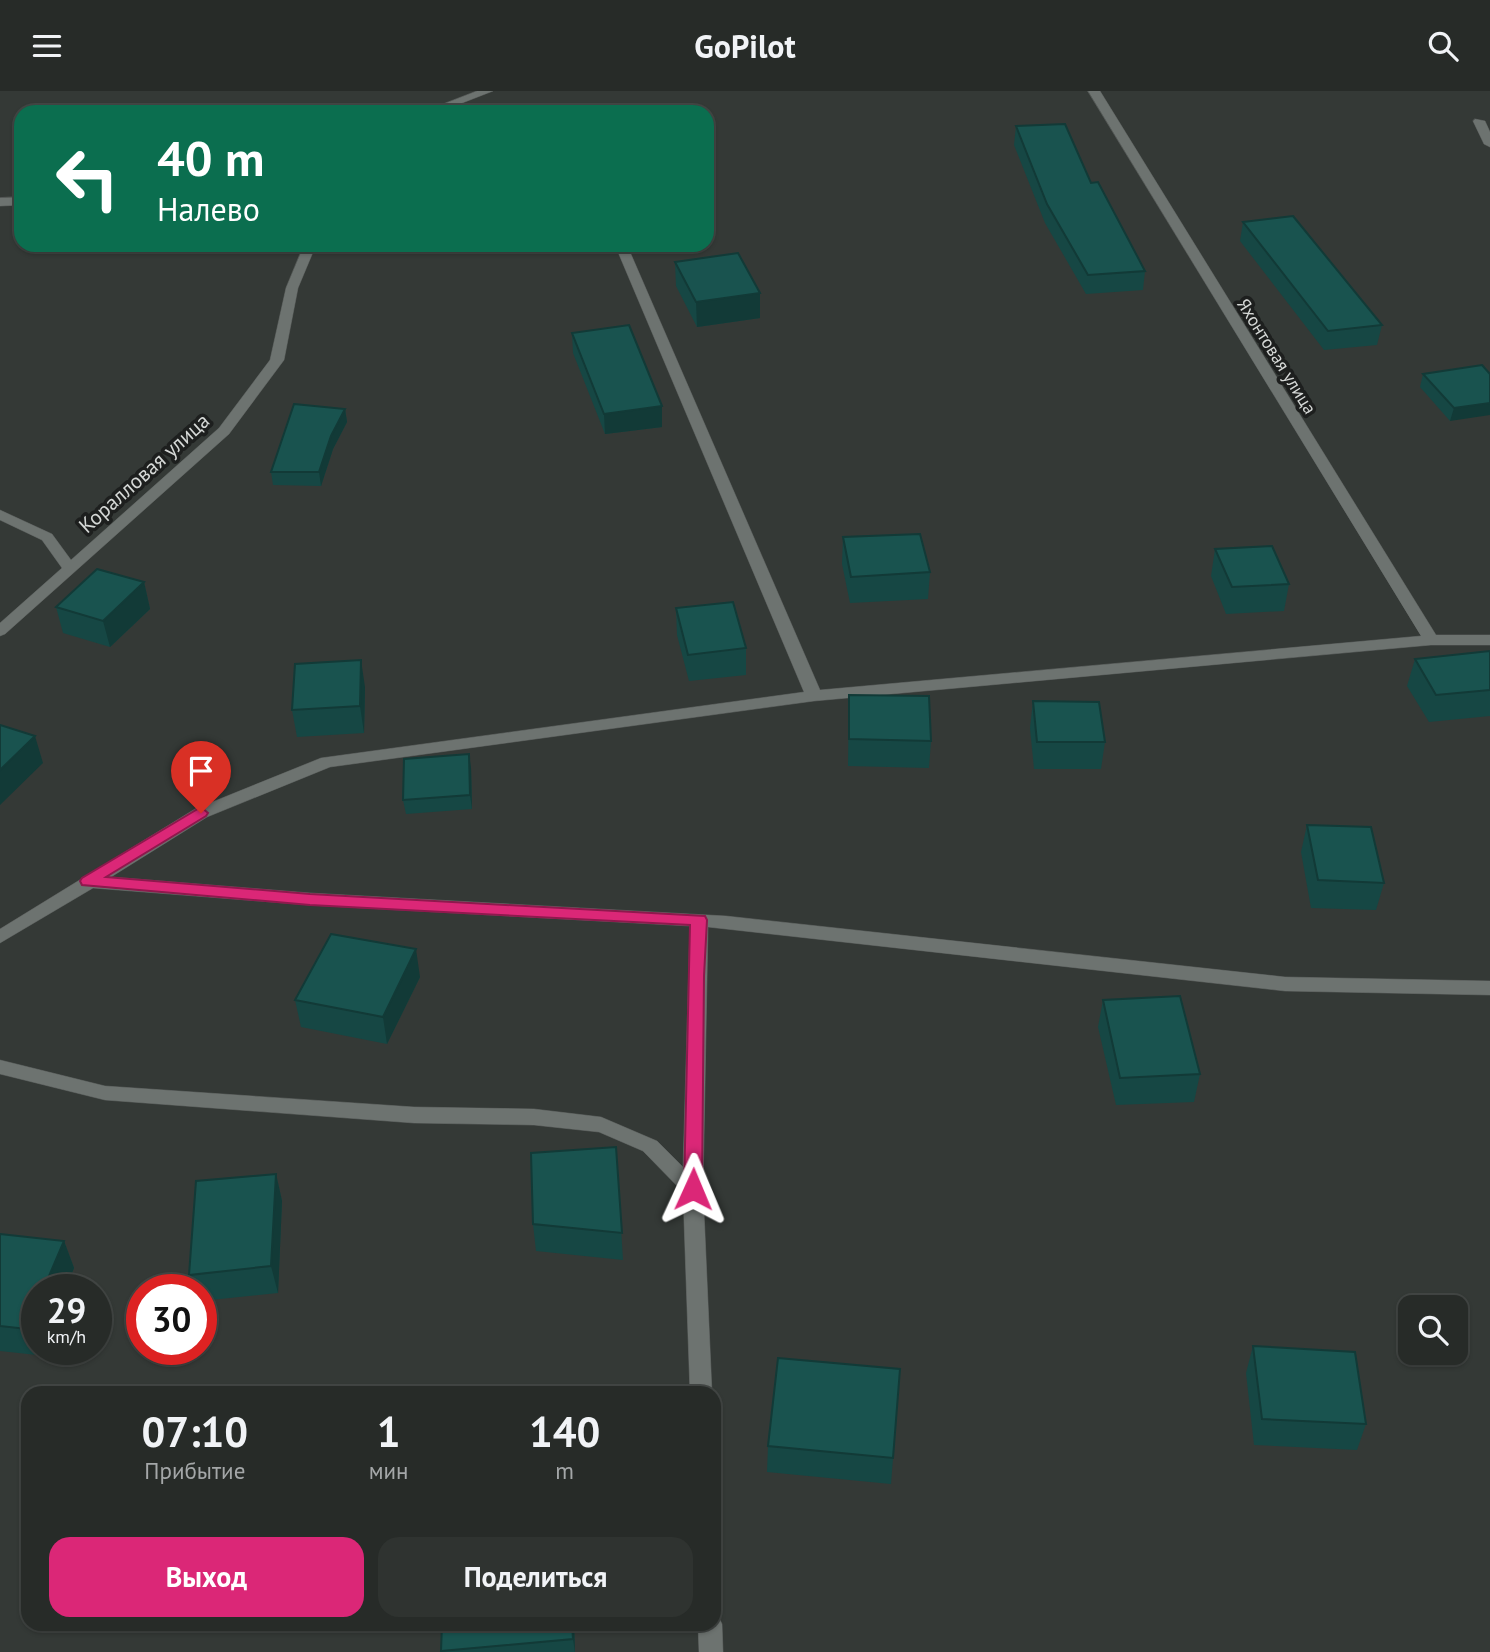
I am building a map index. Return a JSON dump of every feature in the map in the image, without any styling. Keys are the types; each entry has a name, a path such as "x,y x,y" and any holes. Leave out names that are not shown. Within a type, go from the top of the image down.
{"street":[{"path":"440,105 455,91"},
{"path":"449,105 487,91"},
{"name":"Яхонтовая улица","path":"1094,91 1431,640"},
{"path":"1479,121 1490,144"},
{"name":"Коралловая улица","path":"0,631 223,431 277,361 292,288 307,252"},
{"path":"624,252 814,696"},
{"path":"0,514 47,537 69,568"},
{"path":"0,937 201,813 327,762 814,696 1431,640 1490,640"},
{"path":"88,881 310,899 699,920 1285,983 1490,988"},
{"path":"699,920 695,976 693,1189 701,1386"},
{"path":"0,1067 105,1093 414,1115 534,1117 601,1125 650,1146 693,1189"},
{"path":"710,1631 711,1652"}],"building":[{"path":"1065,124 1091,183 1098,182 1145,271 1088,275 1047,204 1016,126"},
{"path":"1293,216 1382,325 1328,331 1243,222"},
{"path":"738,253 760,293 696,302 675,262"},
{"path":"629,325 662,406 604,414 572,333"},
{"path":"1482,365 1490,374 1490,403 1454,408 1423,374"},
{"path":"294,404 345,409 331,436 319,472 271,472"},
{"path":"920,534 930,572 851,577 843,537"},
{"path":"1272,546 1289,584 1232,587 1215,549"},
{"path":"97,569 144,582 103,621 56,607"},
{"path":"733,602 746,648 688,655 676,608"},
{"path":"1490,651 1490,690 1436,695 1415,659"},
{"path":"361,660 360,706 292,710 295,664"},
{"path":"849,695 929,696 931,741 849,739"},
{"path":"1033,701 1099,702 1105,742 1037,742"},
{"path":"0,725 35,736 0,770"},
{"path":"469,754 470,795 403,800 404,759"},
{"path":"1307,825 1371,827 1384,883 1318,880"},
{"path":"331,934 416,949 383,1017 295,1000"},
{"path":"1180,996 1200,1074 1120,1078 1103,1000"},
{"path":"616,1147 622,1233 533,1224 531,1153"},
{"path":"276,1174 271,1266 189,1274 196,1181"},
{"path":"0,1234 64,1241 50,1274 21,1274 21,1328 0,1326"},
{"path":"1253,1346 1355,1352 1366,1424 1262,1419"},
{"path":"778,1358 900,1369 893,1458 768,1446"},
{"path":"442,1631 572,1631 573,1639 441,1651"}],"route":[{"path":"201,813 88,881 310,899 699,920 695,976 693,1189"}]}
